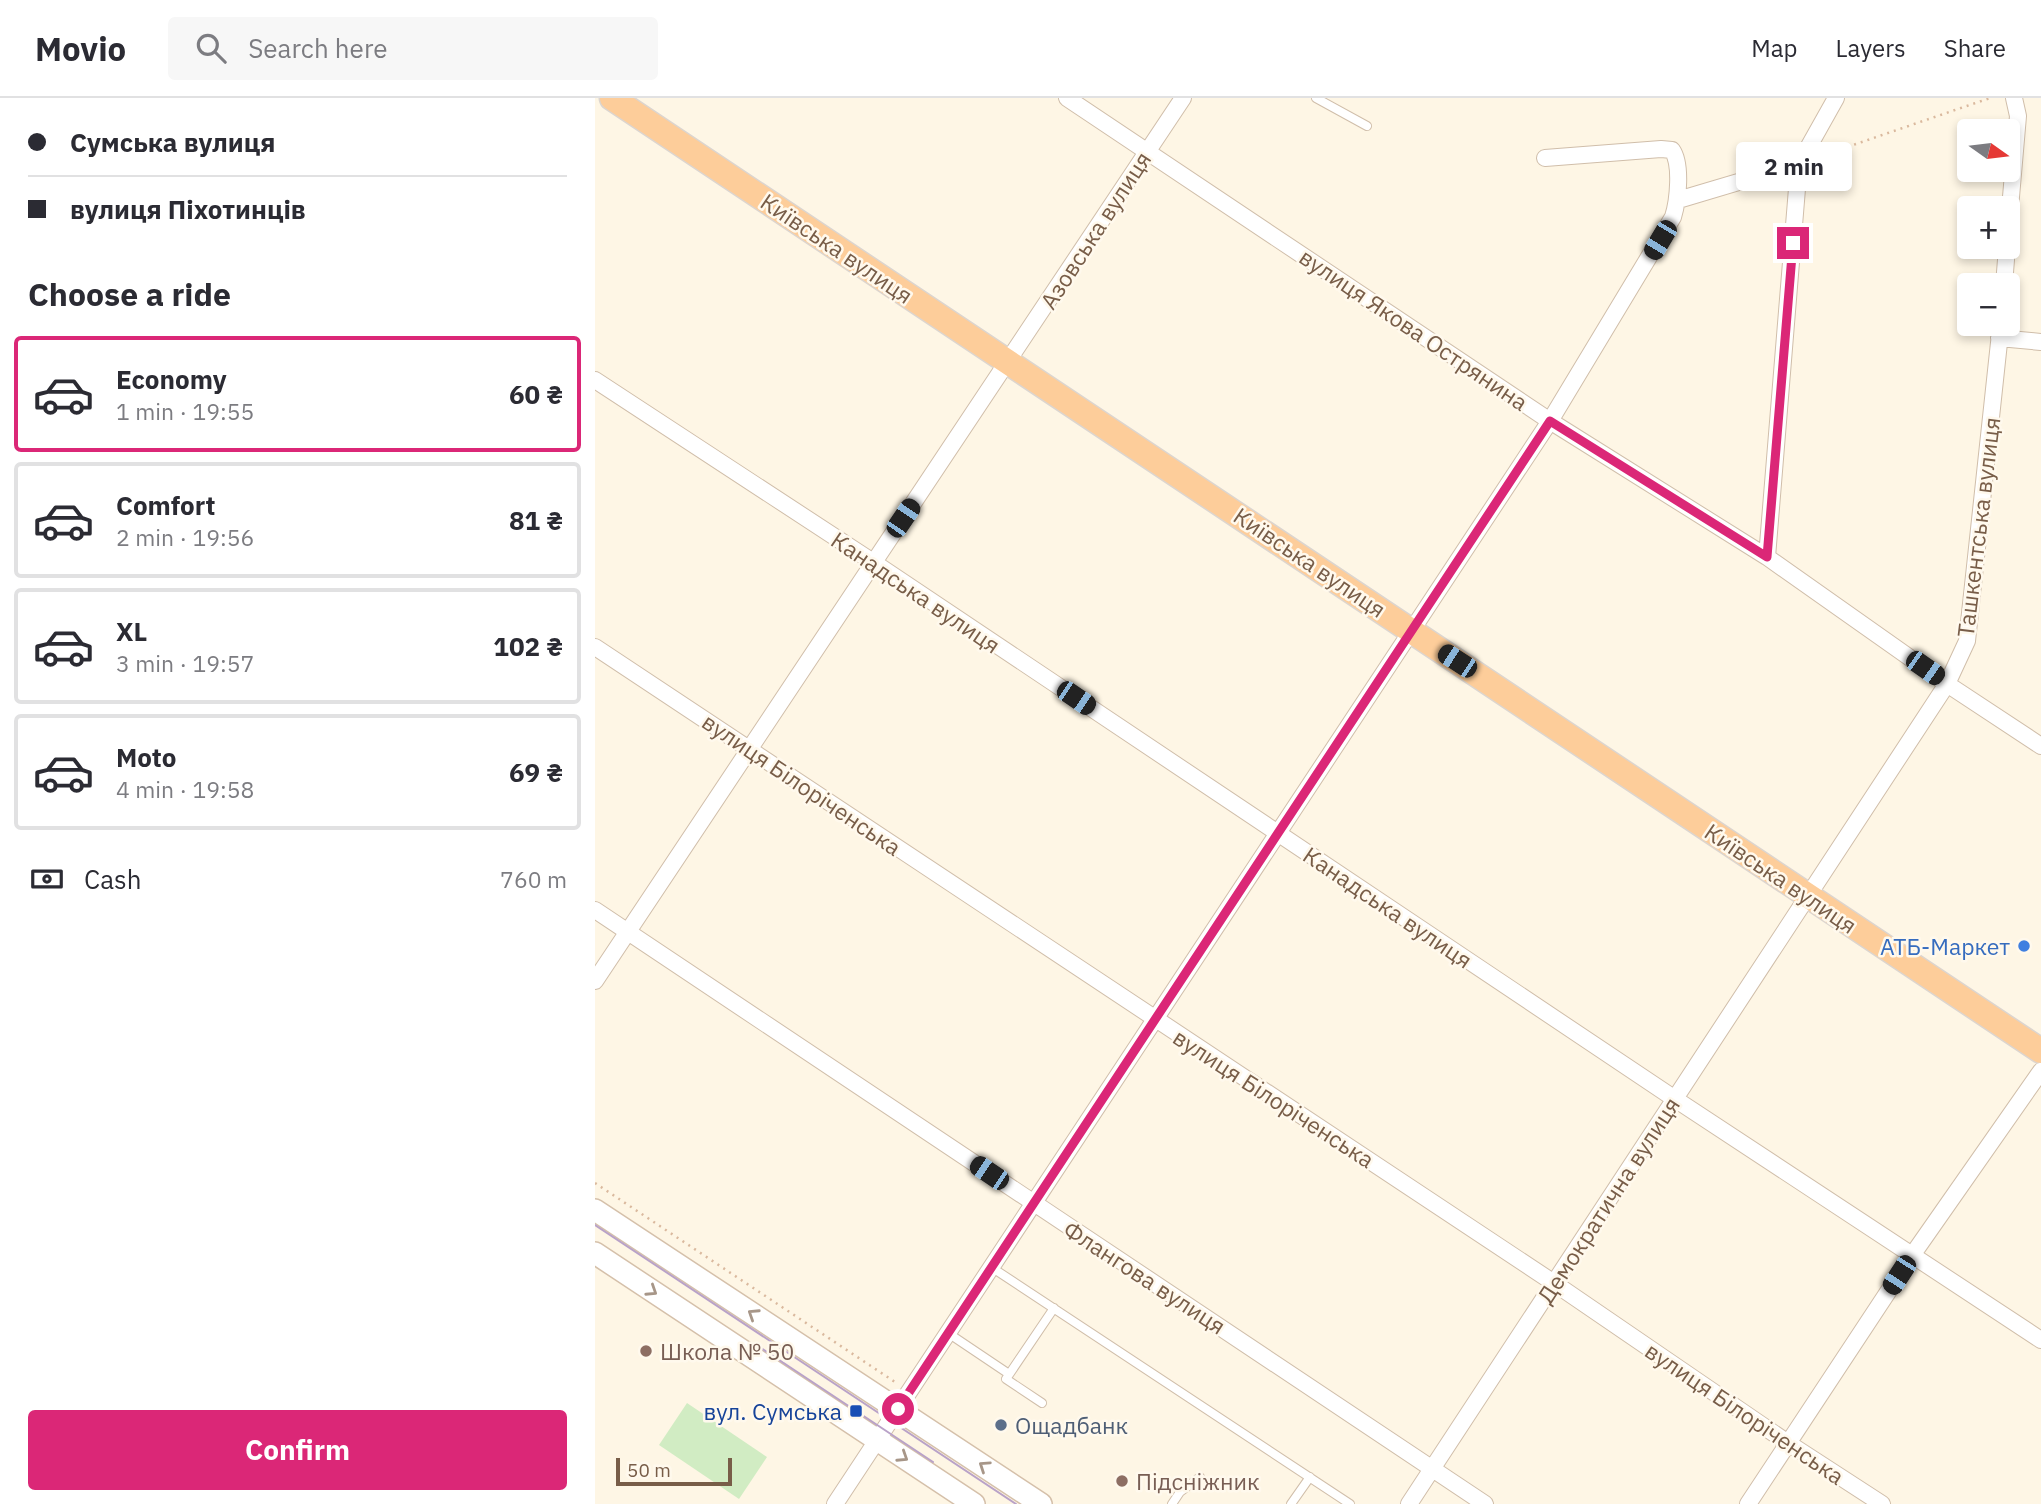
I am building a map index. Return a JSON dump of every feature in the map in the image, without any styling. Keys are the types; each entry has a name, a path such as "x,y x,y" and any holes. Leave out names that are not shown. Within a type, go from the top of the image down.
{"highway":[{"name":"Київська вулиця","path":"612,98 2041,1051"}],"main road":[{"path":"595,1210 904,1401 1041,1504"},
{"path":"595,1253 974,1504"}],"street":[{"name":"вулиця Якова Острянина","path":"1067,98 1550,421 1767,557 1947,684 2041,746"},
{"name":"Азовська вулиця","path":"595,981 1183,98"},
{"path":"1767,557 1799,164 1836,98"},
{"path":"2011,196 2018,116 2014,98"},
{"path":"835,1504 1413,632 1550,421 1674,217 1678,200 1677,156 1672,150 1545,158"},
{"path":"1678,200 1799,164"},
{"name":"Ташкентська вулиця","path":"1808,897 1947,684 1967,641 1999,336"},
{"path":"2019,336 2041,342"},
{"name":"Канадська вулиця","path":"595,380 873,562 1675,1099 2041,1340"},
{"name":"вулиця Білоріченська","path":"595,647 1554,1283 1882,1504"},
{"name":"Демократична вулиця","path":"1409,1504 1808,897"},
{"name":"Флангова вулиця","path":"595,910 1485,1504"},
{"path":"1748,1504 1913,1254 2041,1071"}],"lane":[{"path":"1316,98 1367,126"},
{"path":"991,1267 1350,1504"},
{"path":"1042,1403 1006,1379 1054,1308"},
{"path":"948,1333 1009,1374"},
{"path":"1172,1504 1180,1492 1200,1477"},
{"path":"1291,1504 1310,1477"}],"path":[{"path":"1799,164 1990,98"},
{"path":"595,1182 904,1401"}],"green space":[{"path":"687,1403 767,1457 739,1499 659,1445"}],"tram line":[{"path":"595,1225 1016,1504"},
{"path":"758,1346 933,1462"}],"place":[{"name":"АТБ-Маркет","path":"2024,946"},
{"name":"Школа № 50","path":"646,1351"},
{"name":"вул. Сумська","path":"856,1411"},
{"name":"Ощадбанк","path":"1001,1425"},
{"name":"Підсніжник","path":"1122,1481"}],"route":[{"path":"898,1409 1550,421 1767,557 1793,243"}]}
